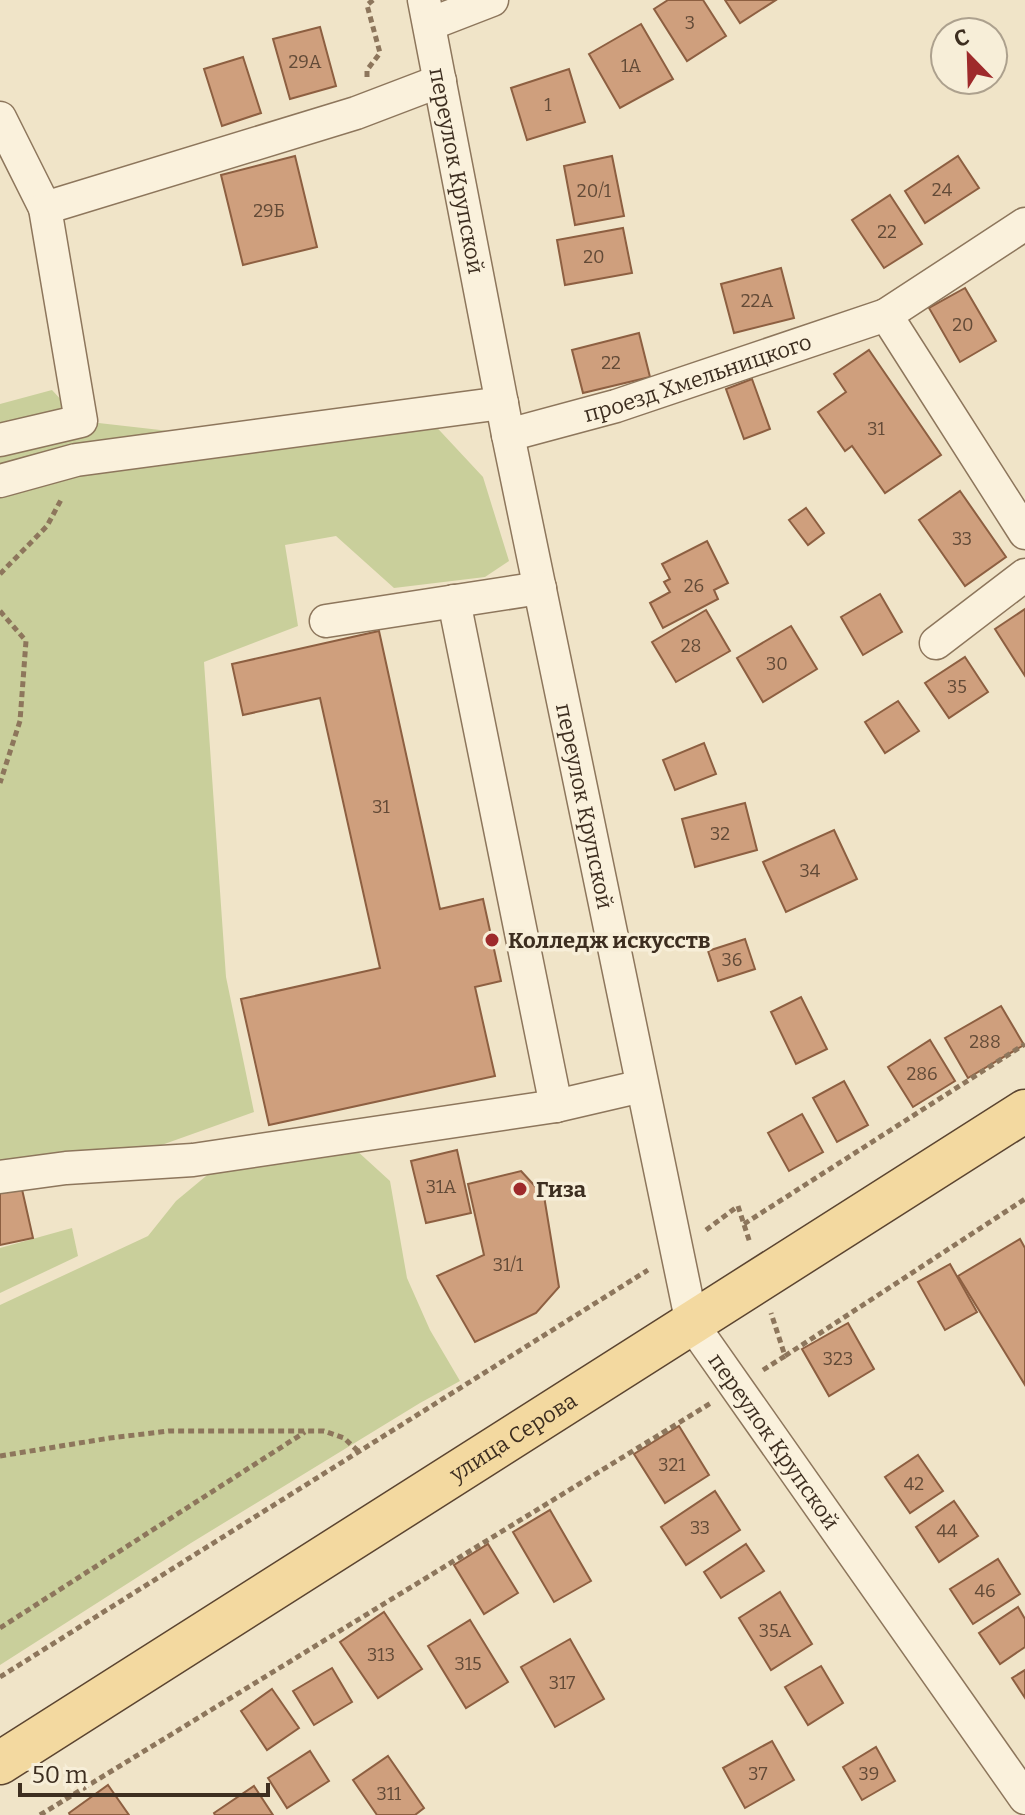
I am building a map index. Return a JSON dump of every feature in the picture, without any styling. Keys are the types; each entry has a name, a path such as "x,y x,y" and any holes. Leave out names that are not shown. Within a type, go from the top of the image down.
{"main road":[{"name":"улица Серова","path":"0,1763 1025,1111"}],"street":[{"path":"427,12 492,0"},
{"name":"переулок Крупской","path":"427,12 508,435 692,1324 1024,1796"},
{"path":"45,208 370,107 440,81"},
{"path":"0,118 16,179 45,208 81,421 0,440"},
{"name":"проезд Хмельницкого","path":"508,435 616,406 886,315 1025,224"},
{"path":"886,315 1025,533"},
{"path":"0,481 76,460 502,403"},
{"path":"936,643 1025,575"},
{"path":"326,621 540,588"},
{"path":"454,601 556,1106"},
{"path":"0,1177 66,1168 193,1160 556,1106 642,1086"}],"path":[{"path":"370,107 367,70 380,53 367,2 373,0"},
{"path":"0,611 26,641 20,721 0,783"},
{"path":"744,1224 1025,1044"},
{"path":"785,1356 1025,1199"},
{"path":"0,1456 169,1431 324,1431 344,1438 358,1451"},
{"path":"0,1628 306,1431"}],"green space":[{"path":"52,390 81,421 213,436 428,418 483,477 509,561 485,577 394,588 336,536 285,545 298,626 204,662 226,977 254,1112 142,1152 0,1177 0,404"},
{"path":"253,1137 344,1139 390,1181 407,1278 430,1330 460,1381 191,1543 0,1665 0,1305 148,1236 176,1201"},
{"path":"72,1228 78,1256 0,1293 0,1248"}],"building":[{"path":"668,0 703,0 726,36 687,61 654,9"},
{"path":"725,0 776,0 740,23"},
{"path":"641,24 673,79 620,108 589,54"},
{"path":"320,27 336,86 290,99 273,39"},
{"path":"243,57 261,113 222,126 204,69"},
{"path":"569,69 585,122 527,140 511,88"},
{"path":"295,156 317,247 243,265 221,175"},
{"path":"612,156 624,216 575,225 564,166"},
{"path":"958,156 979,188 925,223 905,191"},
{"path":"890,195 922,244 884,268 852,220"},
{"path":"623,228 632,273 565,285 557,240"},
{"path":"781,268 794,318 734,333 721,284"},
{"path":"965,288 996,341 960,362 929,308"},
{"path":"639,333 650,377 583,393 572,350"},
{"path":"869,350 941,455 885,493 852,446 845,451 818,412 846,392 834,374"},
{"path":"752,379 770,429 744,439 726,389"},
{"path":"960,491 1006,557 965,586 919,520"},
{"path":"806,508 824,533 808,545 789,520"},
{"path":"707,541 728,583 714,590 718,599 663,628 650,603 670,592 664,582 670,579 662,564"},
{"path":"880,594 902,632 863,655 841,617"},
{"path":"1025,609 1025,676 995,629"},
{"path":"706,610 730,651 676,682 652,642"},
{"path":"791,626 817,669 763,702 737,658"},
{"path":"379,631 440,909 483,899 501,981 475,987 495,1076 269,1125 241,999 380,968 320,698 243,715 232,664"},
{"path":"965,657 988,692 949,718 925,683"},
{"path":"898,701 919,731 885,753 865,722"},
{"path":"704,743 716,774 675,790 663,760"},
{"path":"745,803 757,850 695,867 682,819"},
{"path":"834,830 857,879 786,912 763,862"},
{"path":"745,939 755,969 718,981 708,951"},
{"path":"801,997 827,1049 796,1064 771,1012"},
{"path":"1001,1006 1024,1045 968,1078 945,1038"},
{"path":"930,1040 955,1081 913,1107 888,1067"},
{"path":"844,1081 868,1125 837,1142 813,1098"},
{"path":"802,1114 823,1152 789,1171 768,1133"},
{"path":"457,1150 471,1213 426,1223 411,1161"},
{"path":"521,1171 544,1196 559,1287 536,1313 475,1342 437,1276 484,1255 468,1184"},
{"path":"19,1176 33,1238 0,1245 0,1180"},
{"path":"1020,1239 1025,1248 1025,1385 958,1276"},
{"path":"950,1264 977,1312 945,1330 918,1282"},
{"path":"848,1323 874,1369 829,1396 802,1349"},
{"path":"679,1426 709,1475 665,1503 634,1454"},
{"path":"918,1455 943,1491 910,1513 885,1477"},
{"path":"715,1491 740,1530 686,1565 661,1527"},
{"path":"954,1501 978,1536 939,1562 916,1527"},
{"path":"550,1510 591,1581 554,1602 513,1532"},
{"path":"488,1544 518,1593 484,1614 454,1565"},
{"path":"746,1544 764,1571 721,1598 704,1572"},
{"path":"998,1559 1020,1594 973,1624 950,1589"},
{"path":"780,1592 812,1644 771,1670 739,1618"},
{"path":"1018,1607 1025,1619 1025,1647 1000,1664 979,1633"},
{"path":"384,1612 422,1669 378,1698 340,1642"},
{"path":"470,1620 508,1682 466,1708 428,1646"},
{"path":"570,1639 604,1699 555,1727 521,1667"},
{"path":"821,1666 843,1703 808,1725 785,1687"},
{"path":"332,1668 352,1702 314,1725 293,1691"},
{"path":"1025,1670 1025,1698 1012,1678"},
{"path":"272,1689 299,1728 267,1750 241,1711"},
{"path":"772,1741 794,1780 745,1808 723,1768"},
{"path":"876,1747 895,1781 862,1800 843,1767"},
{"path":"310,1751 329,1781 287,1808 268,1778"},
{"path":"388,1756 424,1808 415,1815 377,1815 353,1780"},
{"path":"108,1785 129,1815 70,1815 69,1813"},
{"path":"254,1786 273,1815 215,1815 214,1813"}],"place":[{"name":"Колледж искусств","path":"492,940"},
{"name":"Гиза","path":"520,1189"}]}
